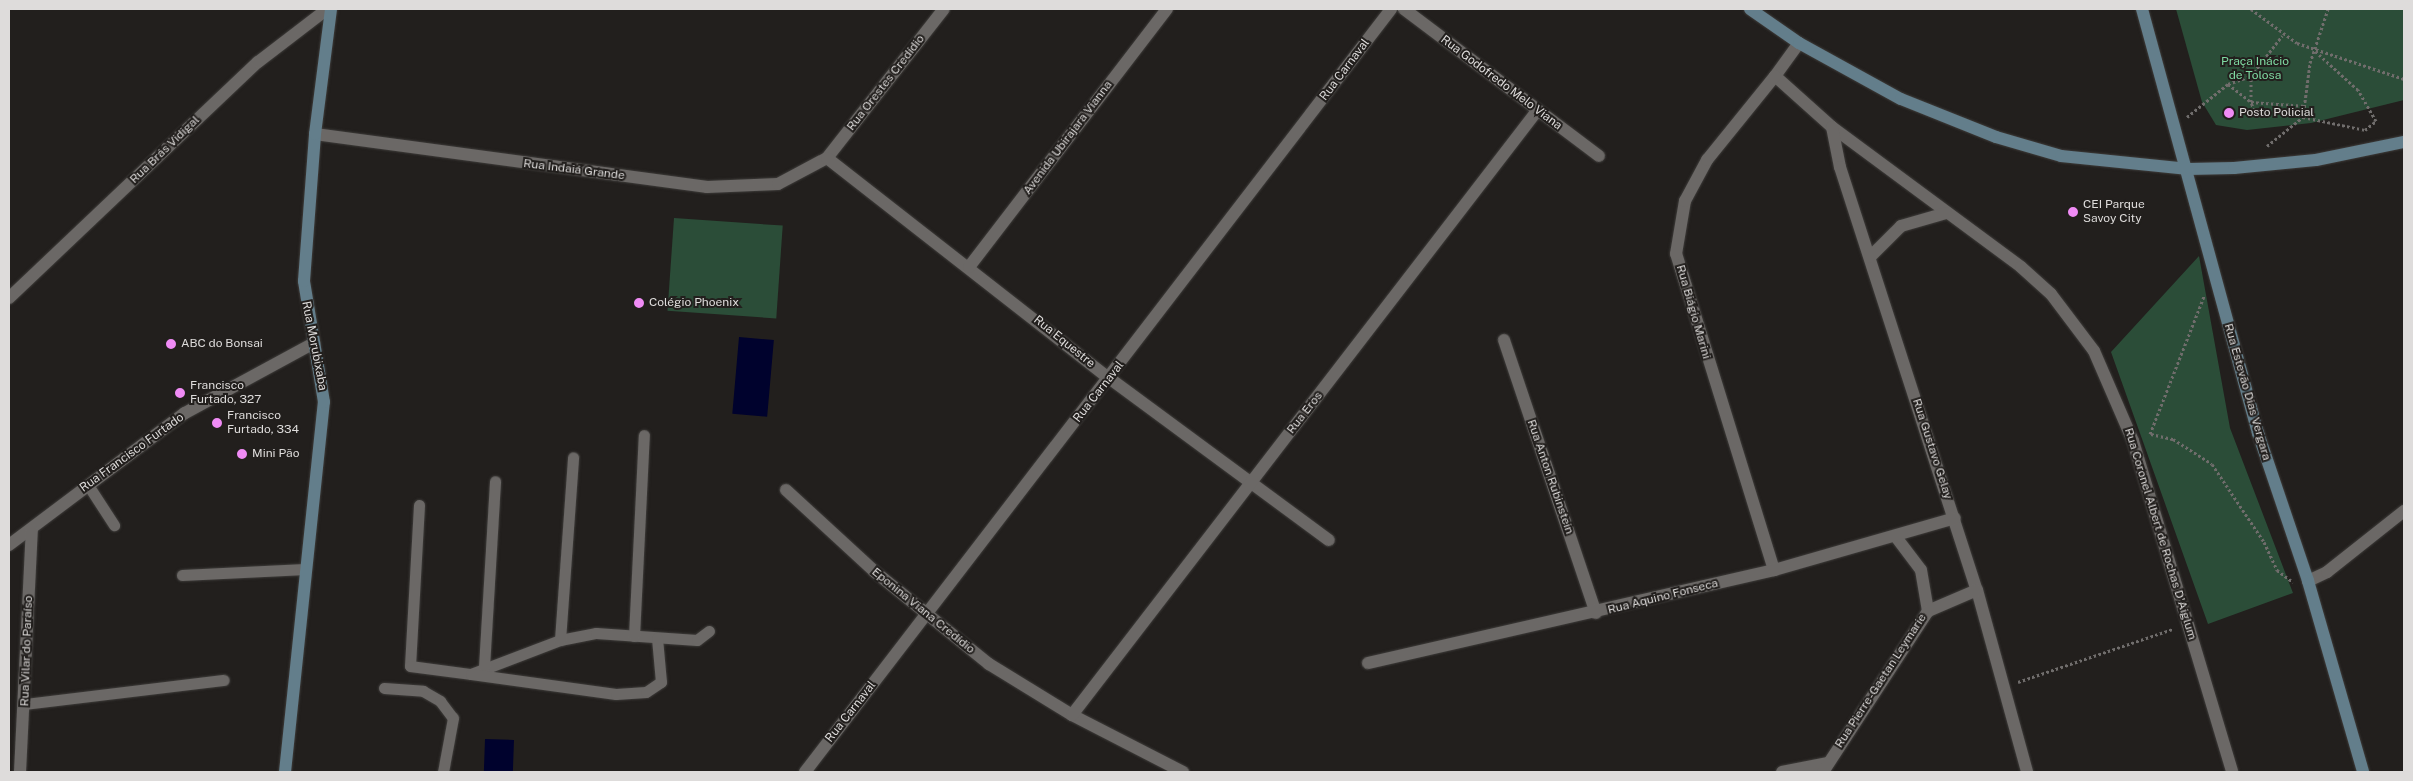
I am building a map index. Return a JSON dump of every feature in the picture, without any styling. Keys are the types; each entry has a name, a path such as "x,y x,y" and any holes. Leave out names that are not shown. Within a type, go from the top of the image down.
{"street":[{"name":"Rua Brás Vidigal","path":"9,298 258,62 327,9"},
{"name":"Rua Morubixaba","path":"285,772 324,402 304,282 315,134 331,9"},
{"name":"Rua Orestes Credídio","path":"827,158 944,9"},
{"name":"Avenida Ubirajara Vianna","path":"969,267 1167,9"},
{"name":"Rua Carnaval","path":"804,772 926,616 1391,9"},
{"name":"Rua Godofredo Melo Viana","path":"1404,9 1599,156"},
{"path":"1750,9 1799,43 1901,99 2019,145 2104,163 2188,169 2272,166 2404,142"},
{"name":"Rua Estevão Dias Vergara","path":"2142,9 2188,169 2258,433 2308,581 2363,772"},
{"path":"1775,76 1799,43"},
{"name":"Rua Coronel Albert de Rochas D'Aiglum","path":"1775,76 1832,127 2021,267 2077,325 2094,351 2133,441 2232,772"},
{"name":"Rua Biágio Marini","path":"1774,570 1676,254 1685,201 1698,176 1742,113 1775,76"},
{"name":"Rua Eros","path":"1072,715 1537,111"},
{"name":"Rua Gustavo Gelay","path":"1832,127 1840,167 1977,590 2006,686 2027,772"},
{"name":"Rua Indaiá Grande","path":"315,134 707,187 778,184 827,158"},
{"name":"Rua Equestre","path":"827,158 1109,378 1329,540"},
{"path":"1870,257 1901,226 1946,213"},
{"name":"Rua Anton Rubinstein","path":"1504,340 1596,613"},
{"name":"Rua Francisco Furtado","path":"9,545 32,530 88,485 185,414 314,343"},
{"name":"Eponina Viana Credídio","path":"786,490 926,616 989,664 1072,715 1183,772"},
{"path":"2308,581 2327,572 2404,511"},
{"name":"Rua Aquino Fonseca","path":"1368,664 1596,613 1774,570 1896,537 1954,518"},
{"name":"Rua Vilar do Paraíso","path":"20,772 25,704 32,530"},
{"path":"1896,537 1921,570 1928,611"},
{"name":"Rua Pierre-Gaetan Leymarie","path":"1826,768 1928,611 1977,590"},
{"path":"1782,772 1826,768"}],"lane":[{"path":"634,636 644,434"},
{"path":"560,640 573,456"},
{"path":"484,667 495,481"},
{"path":"88,485 114,525"},
{"path":"420,505 406,660 417,668 616,694 646,692 662,682 657,638"},
{"path":"182,575 305,569"},
{"path":"471,674 484,667 560,640 596,633 697,640 709,631"},
{"path":"25,704 224,680"},
{"path":"384,688 422,691 440,701 453,718 443,772"}],"path":[{"path":"2251,9 2282,36 2314,50 2404,79"},
{"path":"2267,146 2303,117 2314,50 2328,9"},
{"path":"2175,123 2207,104 2228,84 2251,76 2282,36"},
{"path":"2303,117 2365,130 2376,121 2358,90 2314,50"},
{"path":"2251,76 2251,102 2256,115"},
{"path":"2228,84 2251,102 2306,106"},
{"path":"2151,434 2203,298 2216,280"},
{"path":"2133,441 2151,434 2173,439 2212,464 2264,542 2277,570 2292,582 2308,581"},
{"path":"2006,686 2188,624"}],"green space":[{"name":"Praça Inácio de Tolosa","path":"2176,9 2404,9 2404,100 2311,123 2247,130 2216,125 2202,102"},
{"path":"674,218 783,226 776,318 668,311"},
{"path":"2199,256 2230,428 2293,593 2208,624 2111,352"}],"water":[{"path":"739,337 774,340 767,417 732,414"},
{"path":"485,739 514,740 513,772 484,772"}],"place":[{"name":"Posto Policial","path":"2229,113"},
{"name":"CEI Parque Savoy City","path":"2073,212"},
{"name":"Colégio Phoenix","path":"639,303"},
{"name":"ABC do Bonsai","path":"171,344"},
{"name":"Francisco Furtado, 327","path":"180,393"},
{"name":"Francisco Furtado, 334","path":"217,423"},
{"name":"Mini Pão","path":"242,454"}]}
